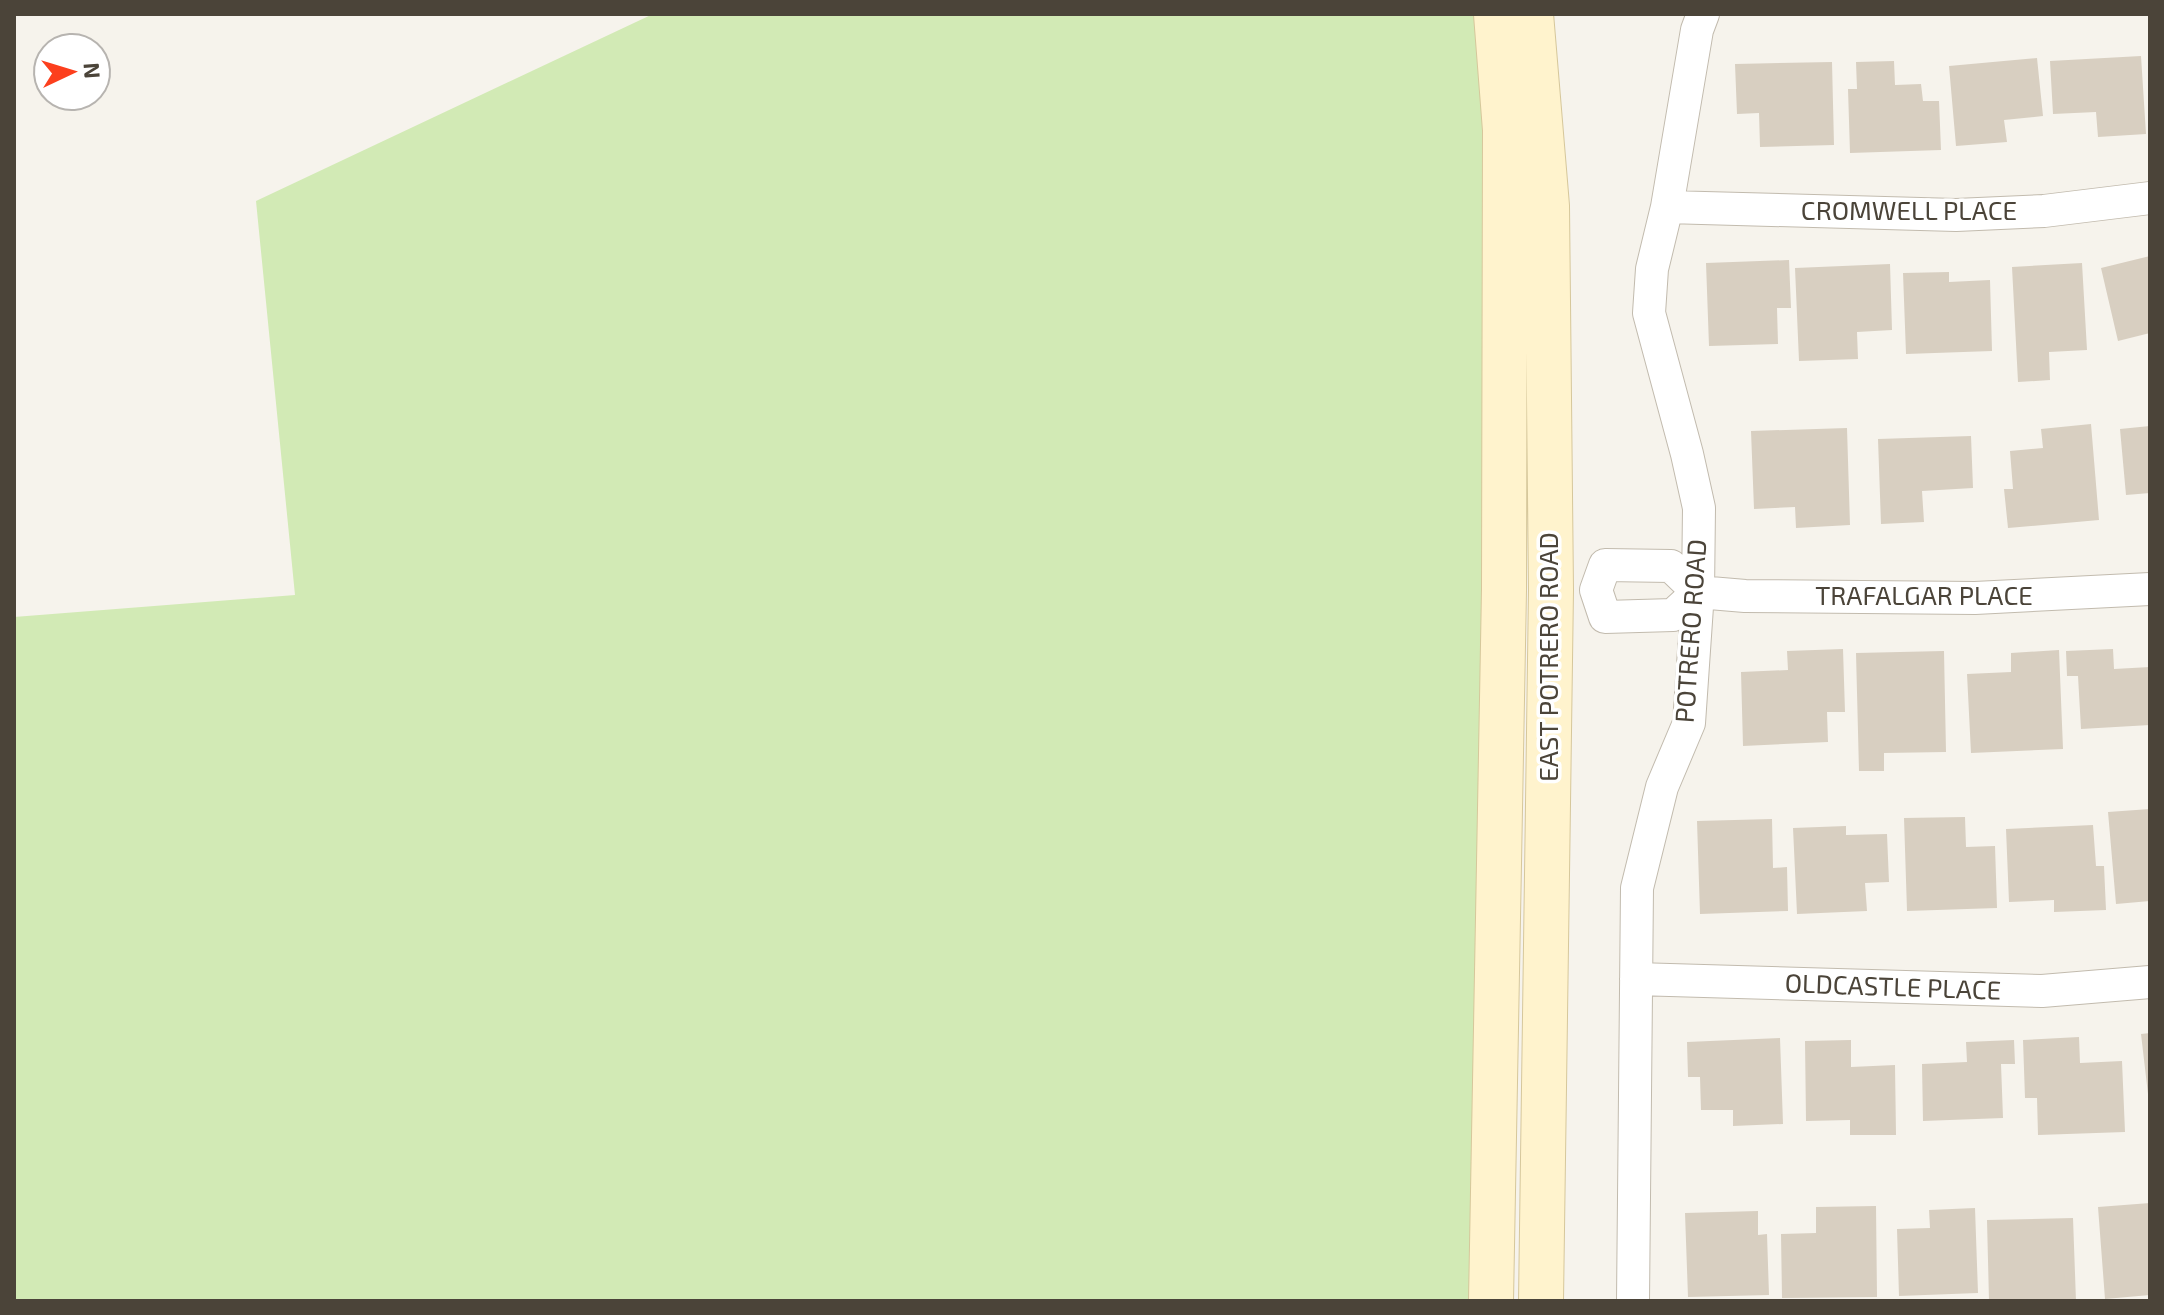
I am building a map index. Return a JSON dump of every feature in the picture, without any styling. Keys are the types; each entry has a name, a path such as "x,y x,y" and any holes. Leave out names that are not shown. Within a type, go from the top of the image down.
{"street":[{"name":"EAST POTRERO ROAD","path":"1491,1301 1504,590 1505,130 1496,14"},
{"name":"EAST POTRERO ROAD","path":"1531,14 1547,206 1551,590 1541,1301"},
{"name":"POTRERO ROAD","path":"1633,1301 1637,888 1662,787 1689,723 1698,592 1699,508 1649,313 1652,269 1667,207 1697,30 1703,14"},
{"name":"CROMWELL PLACE","path":"1667,207 1956,215 2044,211 2150,198"},
{"path":"1605,565 1671,566 1698,592 1673,615 1605,617 1596,590 1605,565"},
{"name":"TRAFALGAR PLACE","path":"1698,592 1745,596 1975,598 2150,589"},
{"path":"1504,590 1596,590"},
{"name":"OLDCASTLE PLACE","path":"1636,979 2042,991 2150,982"}],"green space":[{"path":"653,14 1496,14 1491,1301 14,1301 14,617 295,595 256,201"}],"building":[{"path":"2141,56 2146,134 2098,137 2096,112 2053,114 2050,61"},
{"path":"2037,58 2043,116 2004,120 2007,142 1956,146 1949,66"},
{"path":"1894,61 1895,85 1921,84 1923,101 1939,101 1941,150 1850,153 1848,89 1857,89 1856,62"},
{"path":"1832,62 1834,145 1760,147 1759,113 1737,114 1735,64"},
{"path":"2150,256 2150,333 2118,341 2101,268"},
{"path":"1789,260 1791,308 1777,308 1778,344 1709,346 1706,263"},
{"path":"2082,263 2087,350 2049,352 2050,380 2018,382 2012,267"},
{"path":"1890,264 1892,330 1857,332 1858,359 1799,361 1795,268"},
{"path":"1949,272 1949,282 1990,280 1992,351 1906,354 1903,273"},
{"path":"2091,424 2099,520 2008,528 2004,489 2013,489 2010,451 2043,448 2041,429"},
{"path":"2150,426 2150,493 2126,495 2120,429"},
{"path":"1847,428 1850,525 1796,528 1795,507 1754,509 1751,431"},
{"path":"1971,436 1973,488 1922,491 1924,522 1881,524 1878,439"},
{"path":"1843,649 1845,712 1827,712 1828,742 1743,746 1741,672 1788,670 1787,651"},
{"path":"2113,649 2114,669 2150,667 2150,725 2081,729 2078,676 2067,676 2066,651"},
{"path":"2059,650 2063,749 1971,753 1967,674 2011,672 2011,653"},
{"path":"1944,651 1946,752 1884,753 1884,771 1859,771 1856,653"},
{"path":"2150,809 2150,901 2116,904 2108,812"},
{"path":"1965,817 1966,847 1995,846 1997,908 1907,911 1904,818"},
{"path":"1772,819 1773,868 1787,867 1788,911 1700,914 1697,821"},
{"path":"2093,825 2096,866 2104,866 2106,910 2054,912 2054,900 2009,902 2006,829"},
{"path":"1846,826 1846,835 1887,834 1889,882 1865,883 1867,911 1797,914 1793,828"},
{"path":"2150,1033 2150,1094 2148,1094 2141,1034"},
{"path":"2079,1037 2080,1063 2122,1061 2125,1132 2038,1135 2037,1098 2025,1098 2023,1040"},
{"path":"1780,1038 1783,1124 1733,1126 1733,1110 1701,1110 1700,1077 1688,1077 1687,1042"},
{"path":"1851,1040 1851,1067 1895,1065 1896,1135 1850,1135 1850,1120 1806,1121 1805,1041"},
{"path":"2014,1040 2015,1064 2001,1064 2003,1118 1923,1121 1922,1064 1967,1062 1966,1042"},
{"path":"2150,1203 2150,1295 2105,1299 2098,1207"},
{"path":"1876,1206 1877,1297 1782,1298 1781,1234 1816,1233 1816,1207"},
{"path":"1975,1208 1978,1293 1899,1296 1897,1229 1930,1228 1929,1210"},
{"path":"1758,1211 1758,1235 1767,1234 1769,1295 1688,1297 1685,1213"},
{"path":"2073,1218 2076,1301 1989,1301 1987,1220"}]}
